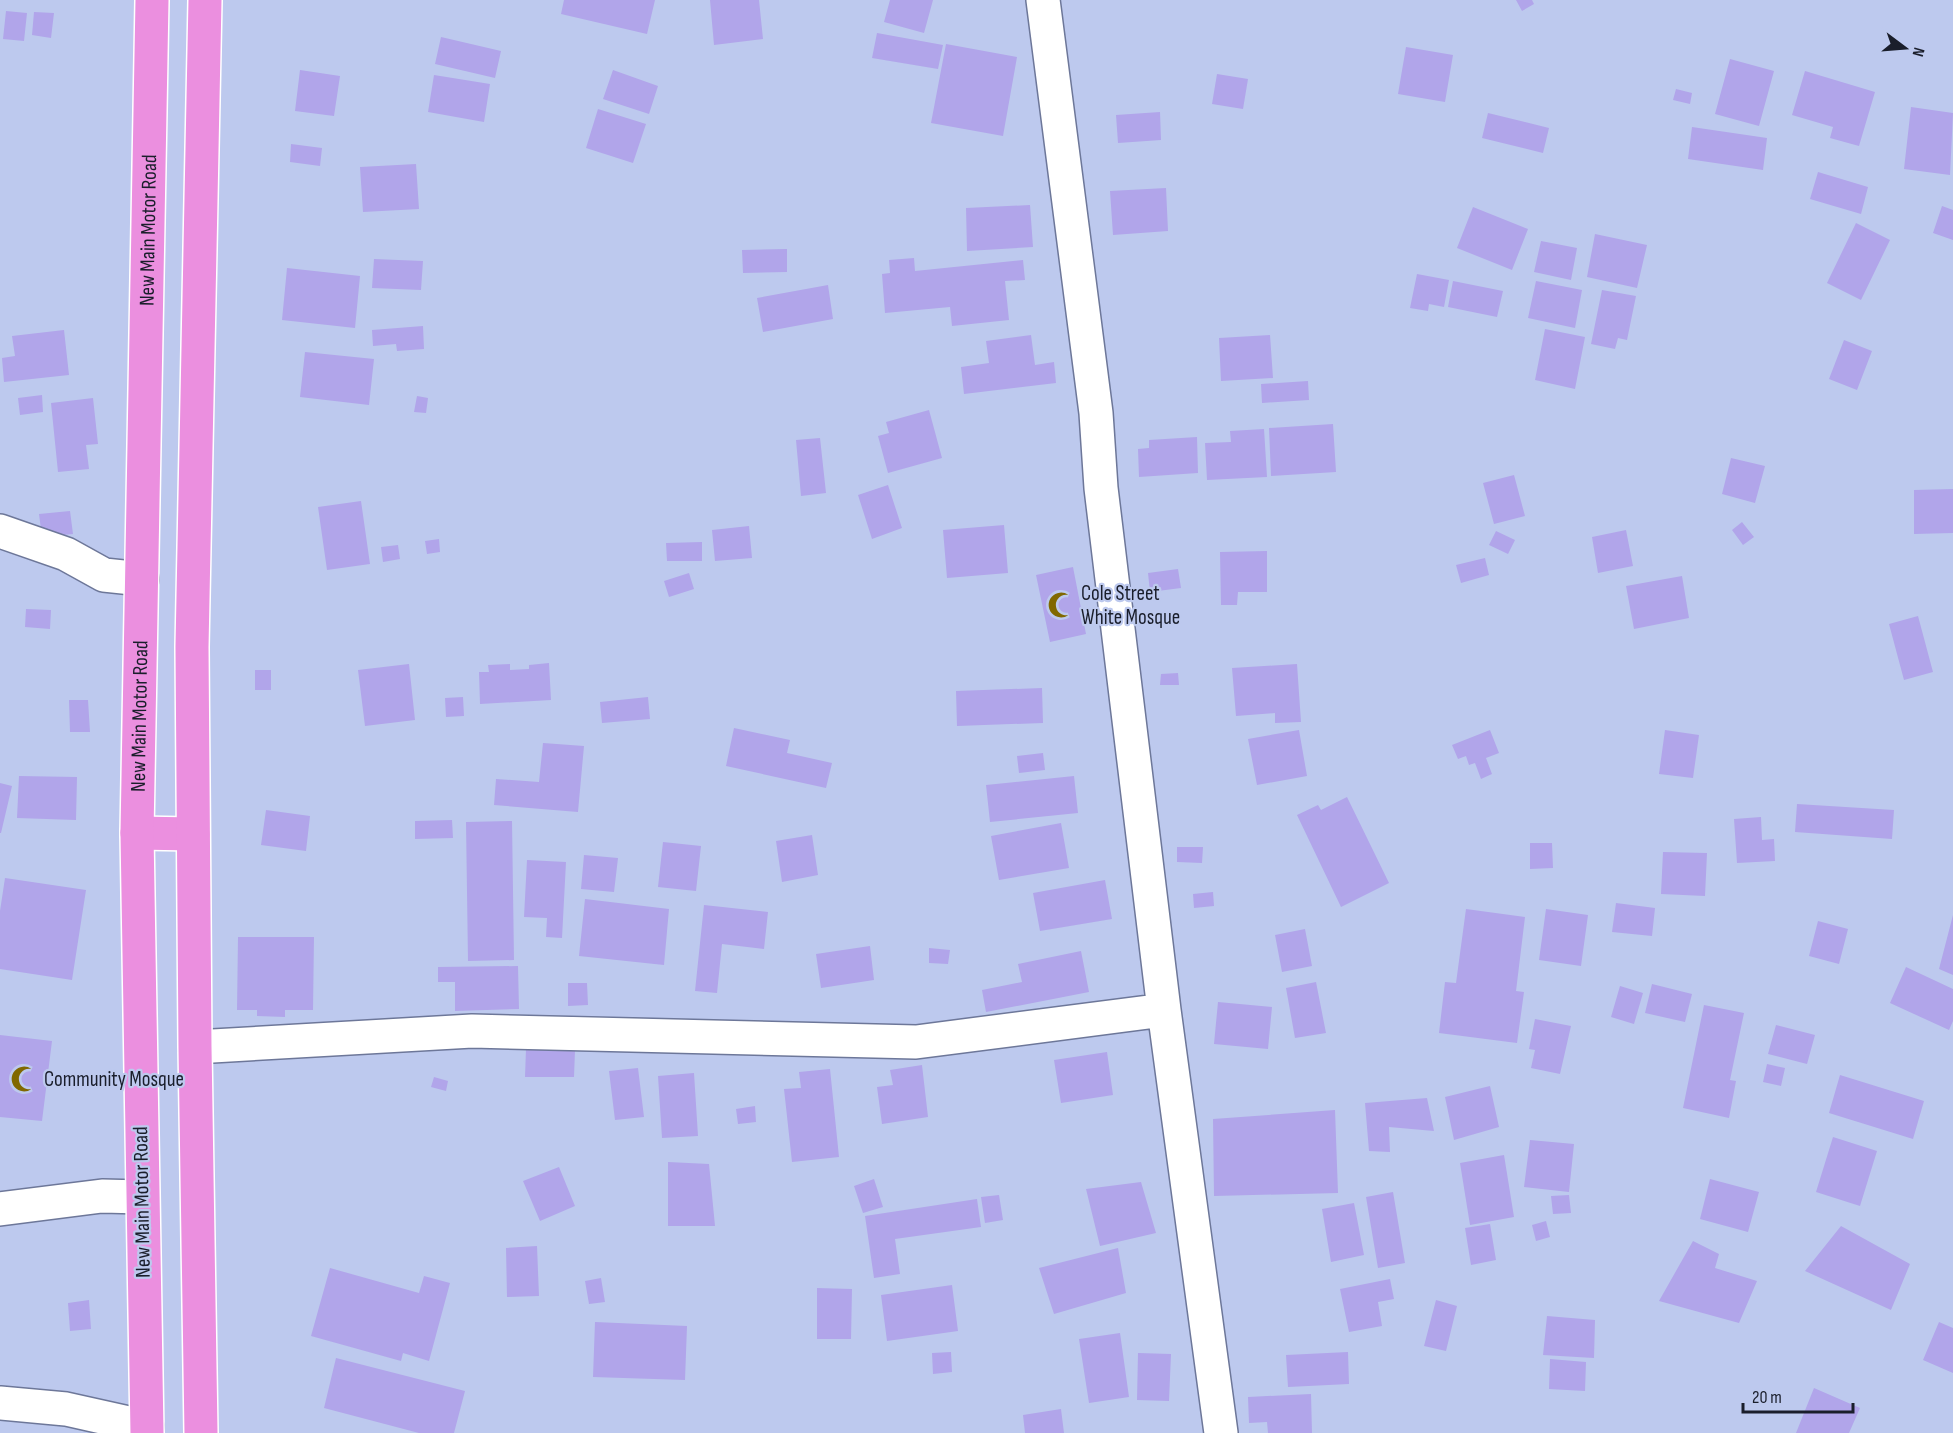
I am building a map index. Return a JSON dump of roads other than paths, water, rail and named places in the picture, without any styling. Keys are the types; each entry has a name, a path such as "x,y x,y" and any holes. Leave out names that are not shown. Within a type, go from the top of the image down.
{"highway":[{"name":"New Main Motor Road","path":"147,1430 137,833 152,0"},
{"path":"201,1433 195,1047 193,635 205,0"},
{"path":"137,833 193,834"}],"street":[{"path":"1043,0 1096,413 1101,488 1164,1010 1221,1433"},
{"path":"0,531 66,554 104,575 142,579"},
{"path":"195,1047 472,1031 916,1042 1164,1010"},
{"path":"0,1209 102,1196 142,1197"},
{"path":"0,1403 66,1409 147,1430"}],"place":[{"name":"Cole Street White Mosque","path":"1061,605"},
{"name":"Community Mosque","path":"24,1079"}]}
